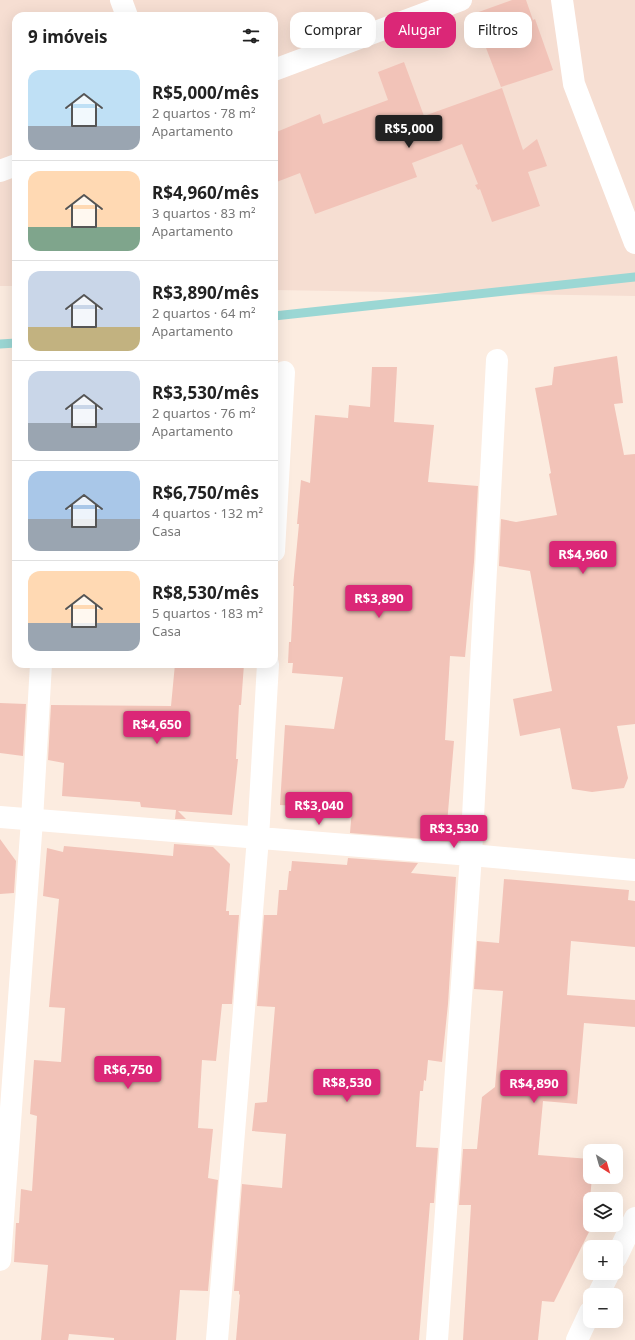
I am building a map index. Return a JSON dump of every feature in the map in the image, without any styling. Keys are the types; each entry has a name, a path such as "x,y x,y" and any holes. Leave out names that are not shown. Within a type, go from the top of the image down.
{"street":[{"path":"121,0 126,12"},
{"path":"278,68 459,0"},
{"path":"562,0 574,84 635,243"},
{"path":"0,170 12,166"},
{"path":"437,1340 471,855 497,360"},
{"path":"278,479 284,372"},
{"path":"0,1260 32,820 41,668"},
{"path":"217,1340 258,838 268,668"},
{"path":"0,817 471,855 635,870"},
{"path":"623,1243 635,1218"},
{"path":"577,1340 583,1327"}],"shaded area":[{"path":"0,0 635,0 635,296 278,290 278,12 12,12 12,286 0,286"}],"building":[{"path":"512,0 526,0 530,12 479,12"},
{"path":"532,17 533,20 535,19 553,70 501,87 486,48 532,48"},
{"path":"404,62 424,116 502,88 523,150 537,139 547,166 528,172 540,206 492,222 480,189 478,190 475,185 478,184 462,144 412,163 417,177 315,214 300,173 278,181 278,131 320,114 323,124 388,100 378,72"},
{"path":"617,356 623,403 614,404 624,455 635,454 635,724 617,726 628,778 624,788 592,792 572,789 560,728 520,736 513,699 552,691 530,571 499,566 501,519 516,522 557,515 549,474 551,473 535,388 552,385 554,367"},
{"path":"372,367 397,367 394,422 434,425 428,482 478,486 474,562 465,657 450,656 445,740 454,741 447,824 436,840 350,833 352,809 280,805 285,725 334,729 343,677 292,673 293,663 288,663 289,642 291,642 293,586 299,524 297,524 301,480 310,483 315,415 348,418 349,405 370,407"},
{"path":"175,668 244,668 241,705 239,705 236,759 238,759 232,815 178,811 186,819 175,819 176,810 141,807 140,802 62,796 64,763 48,760 51,705 171,706"},
{"path":"0,703 26,704 23,756 0,753"},
{"path":"0,839 16,861 14,893 0,894"},
{"path":"174,844 213,847 230,864 226,911 229,911 229,915 239,915 232,1004 222,1004 216,1061 202,1060 198,1128 213,1129 208,1178 218,1180 208,1291 180,1290 176,1340 114,1340 114,1338 69,1334 68,1340 41,1340 48,1265 14,1262 16,1223 19,1223 21,1189 32,1191 37,1116 30,1114 34,1060 61,1062 65,1008 49,1007 59,899 43,896 47,848 63,852 64,846 173,856"},
{"path":"348,858 418,863 411,873 456,877 448,1004 442,1062 428,1060 426,1081 424,1080 423,1091 420,1091 416,1147 438,1148 434,1203 430,1203 419,1340 236,1340 240,1294 239,1295 239,1291 234,1291 242,1184 282,1188 286,1134 252,1131 255,1103 267,1102 275,1007 257,1006 264,915 277,915 279,890 287,890 289,871 291,871 292,861 347,865"},
{"path":"504,879 629,890 628,900 635,901 635,947 571,941 567,995 635,1000 635,1027 584,1023 577,1104 543,1101 538,1155 583,1158 583,1184 591,1184 591,1192 583,1192 583,1232 589,1232 585,1240 583,1240 583,1244 554,1302 542,1301 538,1340 463,1340 471,1205 459,1205 463,1149 477,1149 482,1097 495,1087 503,991 474,989 477,941 499,943"}],"waterway":[{"path":"278,316 635,277"},
{"path":"0,344 12,343"}]}
